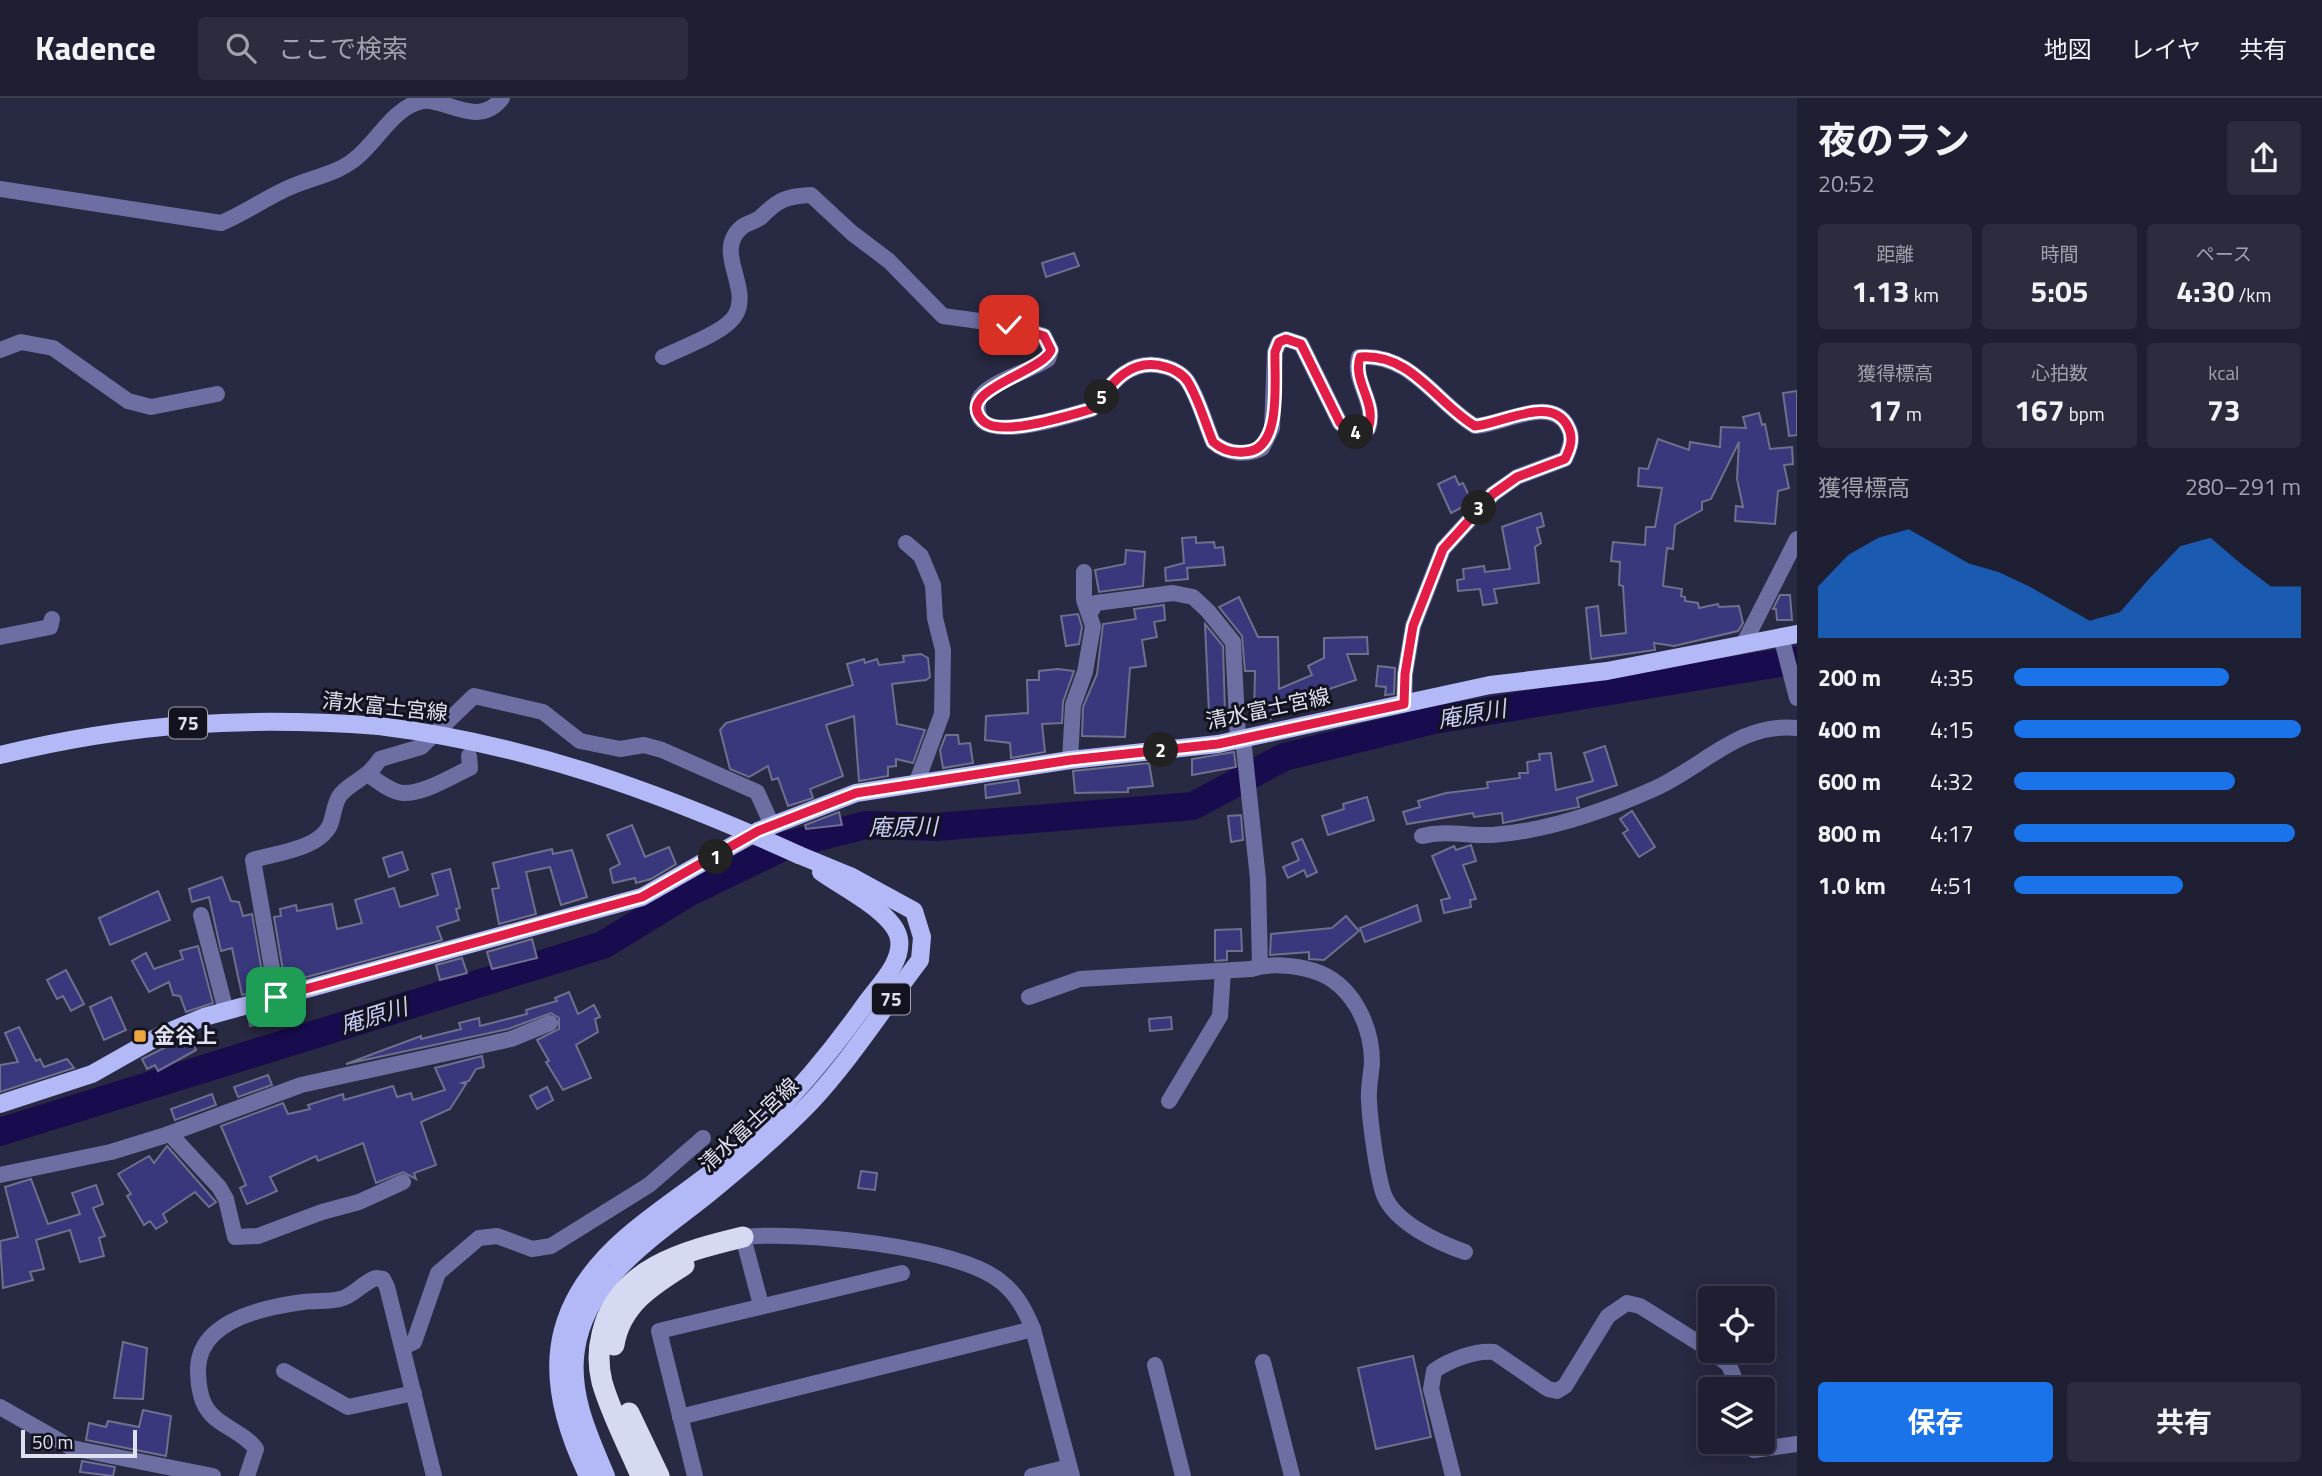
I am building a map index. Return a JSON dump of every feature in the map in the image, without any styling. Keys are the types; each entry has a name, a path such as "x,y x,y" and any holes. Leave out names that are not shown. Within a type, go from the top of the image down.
{"highway":[{"path":"641,1476 602,1382 599,1363 604,1325 622,1292 650,1268 690,1251 743,1237"},
{"path":"659,1476 615,1379 612,1359 620,1323 650,1286 716,1248 743,1237"}],"main road":[{"name":"清水富士宮線","path":"0,1104 92,1074 160,1035 226,1011 642,897 772,825 856,793 1070,760 1240,739 1490,685 1607,671 1789,635"},
{"name":"清水富士宮線","path":"0,755 98,734 175,723 237,720 379,726 473,740 600,774 709,815 850,876 914,911 922,937 920,960 810,1102 735,1162 637,1249 608,1279 567,1348 562,1413 588,1476"},
{"name":"清水富士宮線","path":"735,1162 835,1047 898,957 899,939 890,918 799,855"},
{"name":"清水富士宮線","path":"567,1348 580,1410 606,1476"}],"street":[{"path":"0,189 221,223 246,214 281,191 354,161 399,112 425,100 475,111 496,106 502,98"},
{"path":"663,357 724,327 738,311 739,285 731,260 735,237 742,227 758,220 775,202 784,198 811,195 852,233 889,261 943,316 1009,325 1044,336 1051,350 1048,359 990,388 981,396 977,407 980,418 987,425 1021,429 1046,419 1092,409 1125,371 1135,366 1162,365 1174,369 1187,380 1213,442 1222,449 1254,452 1262,448 1272,428 1275,352 1279,342 1286,339 1301,344 1340,423 1349,431 1359,433 1368,429 1371,420 1356,367 1360,357 1372,356 1410,371 1475,426 1534,413 1549,411 1557,415 1567,423 1571,434 1565,459 1517,477 1493,494 1443,549 1413,626 1405,674 1404,704"},
{"path":"0,350 21,342 52,348 128,401 151,407 218,394"},
{"path":"1744,643 1797,539"},
{"path":"906,543 921,556 933,586 935,618 943,650 942,715 916,784"},
{"path":"1777,575 1789,569 1797,556"},
{"path":"1070,760 1073,705 1091,641 1090,613 1084,600 1084,572"},
{"path":"1090,613 1096,603 1115,600 1173,593 1193,597 1233,642 1240,739 1258,879 1260,966"},
{"path":"0,636 50,627 52,619"},
{"path":"1789,635 1797,698"},
{"path":"276,997 253,860 309,844 321,836 329,827 341,794 369,775 380,759 421,747 474,696 543,712 580,741 620,749 644,745 674,755 757,792 772,825"},
{"path":"1422,836 1438,832 1490,835 1542,828 1659,787 1741,736 1797,728"},
{"path":"369,775 390,789 402,793 413,792 470,768 469,756"},
{"path":"201,915 226,1011"},
{"path":"1029,997 1080,979 1223,971 1260,966 1299,966 1320,973 1339,984 1353,999 1370,1041 1369,1100 1384,1195 1392,1208 1404,1219 1449,1247 1465,1252"},
{"path":"1169,1101 1220,1016 1223,971"},
{"path":"0,1175 111,1152 170,1134 301,1085 511,1039 550,1023"},
{"path":"170,1134 219,1186 226,1199 235,1237 267,1233 321,1212 359,1202 403,1182"},
{"path":"403,1347 414,1342 438,1273 479,1238 497,1236 532,1249 551,1246 649,1185 703,1138"},
{"path":"761,1305 743,1237 782,1234 837,1237 964,1263 999,1279 1024,1308 1033,1329 1071,1471 1032,1476"},
{"path":"695,1476 659,1331 902,1273"},
{"path":"247,1476 256,1449 250,1441 220,1423 206,1408 198,1383 199,1360 209,1338 229,1322 301,1302 342,1299 376,1278 383,1279 387,1287 434,1476"},
{"path":"1452,1476 1431,1389 1434,1371 1442,1365 1485,1351 1494,1352 1548,1389 1557,1391 1565,1386 1608,1316 1627,1303 1640,1306 1698,1343"},
{"path":"680,1417 1033,1329"},
{"path":"1264,1362 1292,1476"},
{"path":"1155,1365 1183,1476"},
{"path":"284,1371 348,1408 414,1393"},
{"path":"0,1407 72,1448 213,1476"},
{"path":"1775,1447 1797,1444"}],"building":[{"path":"1074,253 1079,266 1046,277 1042,263"},
{"path":"1797,391 1797,435 1789,436 1783,393"},
{"path":"1759,413 1762,425 1765,424 1770,449 1792,447 1793,464 1784,465 1789,488 1778,491 1775,524 1735,521 1736,506 1743,507 1737,479 1739,442 1711,499 1702,502 1702,510 1675,525 1673,549 1667,548 1663,586 1682,589 1681,596 1685,597 1685,601 1698,603 1699,608 1718,604 1719,607 1739,606 1743,623 1738,631 1674,646 1654,643 1655,650 1591,659 1586,608 1598,606 1601,636 1626,633 1623,586 1619,585 1620,562 1611,561 1613,542 1645,545 1646,527 1655,527 1662,488 1638,486 1639,468 1648,469 1658,439 1689,450 1690,442 1720,447 1721,427 1746,428 1743,417"},
{"path":"1455,476 1459,485 1463,483 1472,502 1451,513 1438,484"},
{"path":"1541,513 1544,526 1537,528 1541,543 1535,547 1539,583 1494,589 1497,603 1483,605 1480,589 1458,591 1457,580 1464,579 1463,569 1484,566 1485,572 1510,569 1502,527"},
{"path":"1196,537 1196,543 1214,542 1215,548 1223,547 1225,565 1187,568 1188,579 1166,581 1165,568 1184,563 1182,538"},
{"path":"1126,550 1145,552 1143,586 1099,592 1095,570 1125,564"},
{"path":"1780,595 1790,595 1792,620 1777,620 1776,609 1773,609"},
{"path":"1239,597 1258,637 1278,637 1279,689 1312,675 1308,666 1324,658 1324,638 1367,637 1368,654 1347,654 1356,680 1312,695 1311,690 1278,704 1278,714 1271,714 1271,719 1254,718 1255,671 1245,671 1242,636 1219,607"},
{"path":"1164,605 1165,620 1154,622 1157,637 1142,640 1146,666 1130,668 1125,737 1082,736 1083,707 1097,674 1103,624 1136,619 1134,609"},
{"path":"1078,614 1082,627 1079,644 1066,646 1061,616"},
{"path":"1205,624 1223,646 1225,713 1209,714"},
{"path":"921,654 928,658 930,677 926,680 892,684 897,724 925,730 913,763 896,759 896,766 888,767 888,776 859,781 854,716 826,725 843,776 810,789 813,798 788,806 778,778 772,780 768,766 749,777 730,769 720,730 726,723 853,685 847,664 864,659 865,663 877,659 879,665 904,662 903,656"},
{"path":"1378,666 1395,668 1394,694 1385,695 1386,687 1376,686"},
{"path":"1039,671 1074,671 1063,702 1062,723 1042,724 1045,752 1011,758 1010,743 985,740 986,716 1028,713 1027,680 1039,680"},
{"path":"946,735 958,735 959,744 970,743 973,763 943,768 940,750"},
{"path":"1605,746 1617,785 1577,798 1579,807 1503,823 1502,813 1474,817 1473,813 1407,824 1403,812 1420,807 1418,801 1446,793 1488,788 1487,782 1520,778 1519,773 1528,773 1527,762 1540,760 1539,754 1551,753 1556,790 1593,781 1584,753"},
{"path":"1234,752 1236,767 1192,775 1192,759"},
{"path":"1149,763 1153,786 1128,788 1128,792 1075,793 1073,771"},
{"path":"1018,780 1020,793 986,798 985,785"},
{"path":"1367,797 1374,820 1328,835 1322,816 1344,809 1343,804"},
{"path":"1632,811 1655,847 1639,857 1623,833 1628,830 1620,819"},
{"path":"839,812 842,825 806,829 805,825"},
{"path":"1241,815 1243,840 1231,842 1228,816"},
{"path":"632,825 645,857 669,847 676,864 651,879 636,883 635,878 613,883 610,869 620,864 607,835"},
{"path":"1302,839 1317,872 1307,877 1304,870 1288,878 1283,867 1299,860 1292,843"},
{"path":"1471,845 1476,861 1463,865 1476,899 1470,900 1471,907 1444,913 1441,900 1450,898 1432,856 1454,846 1456,850"},
{"path":"552,849 553,854 572,850 587,897 561,905 550,867 526,872 536,914 499,924 492,889 499,888 493,863"},
{"path":"402,852 408,870 389,877 383,858"},
{"path":"450,869 460,908 456,909 459,920 437,927 442,940 285,983 274,917 281,916 280,909 296,905 297,911 332,904 337,929 362,923 355,900 394,888 400,907 438,895 432,874"},
{"path":"222,877 231,901 239,902 243,916 252,914 265,989 242,995 232,948 221,951 209,897 192,902 189,889"},
{"path":"158,891 170,920 110,945 99,918"},
{"path":"1417,905 1421,921 1365,942 1360,928"},
{"path":"1346,916 1359,931 1324,960 1309,959 1309,952 1270,955 1271,934 1332,928"},
{"path":"1241,929 1242,951 1227,951 1227,960 1215,961 1215,930"},
{"path":"532,939 537,958 492,969 487,952"},
{"path":"198,946 213,1003 186,1012 180,996 173,995 169,982 149,992 132,961 146,953 154,969 183,959 180,951"},
{"path":"462,958 467,973 440,980 436,965"},
{"path":"66,970 84,1004 71,1011 63,996 57,999 47,980"},
{"path":"569,992 578,1014 594,1005 600,1017 595,1019 598,1032 576,1045 591,1078 563,1090 546,1062 549,1061 537,1040 559,1029 559,1018 551,1013 508,1029 346,1064 421,1036 421,1039 461,1029 459,1023 479,1018 480,1026 527,1014 526,1010 557,1001 555,998"},
{"path":"111,997 126,1030 104,1040 90,1007"},
{"path":"296,1004 298,1016 250,1026 248,1017"},
{"path":"1171,1017 1172,1029 1150,1031 1149,1019"},
{"path":"19,1027 36,1061 40,1059 44,1067 67,1059 74,1068 0,1092 0,1065 18,1062 5,1033"},
{"path":"190,1035 196,1050 158,1071 155,1065 147,1069 142,1059"},
{"path":"482,1056 484,1067 476,1069 469,1081 462,1083 466,1084 450,1109 421,1122 436,1165 414,1173 416,1179 403,1172 376,1183 363,1143 318,1161 316,1156 270,1177 277,1191 247,1204 240,1188 246,1185 221,1126 283,1103 288,1114 310,1109 308,1105 343,1094 344,1100 393,1086 397,1097 411,1093 413,1100 445,1090 435,1068"},
{"path":"268,1075 272,1085 238,1097 234,1087"},
{"path":"547,1087 553,1100 537,1109 530,1096"},
{"path":"212,1094 216,1105 175,1120 171,1109"},
{"path":"167,1146 216,1202 209,1207 195,1192 163,1214 167,1222 156,1229 150,1221 144,1225 127,1196 131,1194 118,1174 149,1156 154,1163"},
{"path":"861,1171 877,1173 875,1190 858,1188"},
{"path":"31,1179 48,1224 80,1214 72,1193 96,1185 103,1204 93,1208 105,1236 99,1238 104,1256 80,1262 70,1230 36,1240 44,1269 30,1272 33,1280 3,1288 0,1241 18,1237 5,1187"},
{"path":"123,1342 147,1348 143,1399 114,1398"},
{"path":"1413,1356 1431,1437 1376,1449 1358,1368"},
{"path":"143,1410 171,1416 166,1456 86,1440 89,1423 106,1427 108,1421 139,1427"},
{"path":"82,1461 115,1467 113,1476 80,1472"}],"waterway":[{"name":"庵原川","path":"0,1132 603,945 686,894 787,845 866,825 936,827 1193,806 1284,757 1434,720 1797,660"}],"place":[{"name":"金谷上","path":"140,1036"}],"route":[{"path":"276,997 642,897 698,868 758,831 856,793 1070,760 1218,744 1404,704 1405,674 1413,626 1443,549 1457,530 1493,494 1517,477 1565,459 1570,447 1571,434 1567,423 1549,411 1475,426 1465,421 1432,387 1410,371 1372,356 1360,357 1356,367 1372,412 1371,420 1368,429 1359,433 1349,431 1340,423 1301,344 1286,339 1279,342 1275,352 1272,428 1269,439 1262,448 1254,452 1240,453 1222,449 1213,442 1187,380 1174,369 1162,365 1135,366 1125,371 1092,409 1046,419 1021,429 987,425 980,418 977,407 981,396 990,388 1048,359 1051,350 1044,336 1030,329 1009,325"}]}
